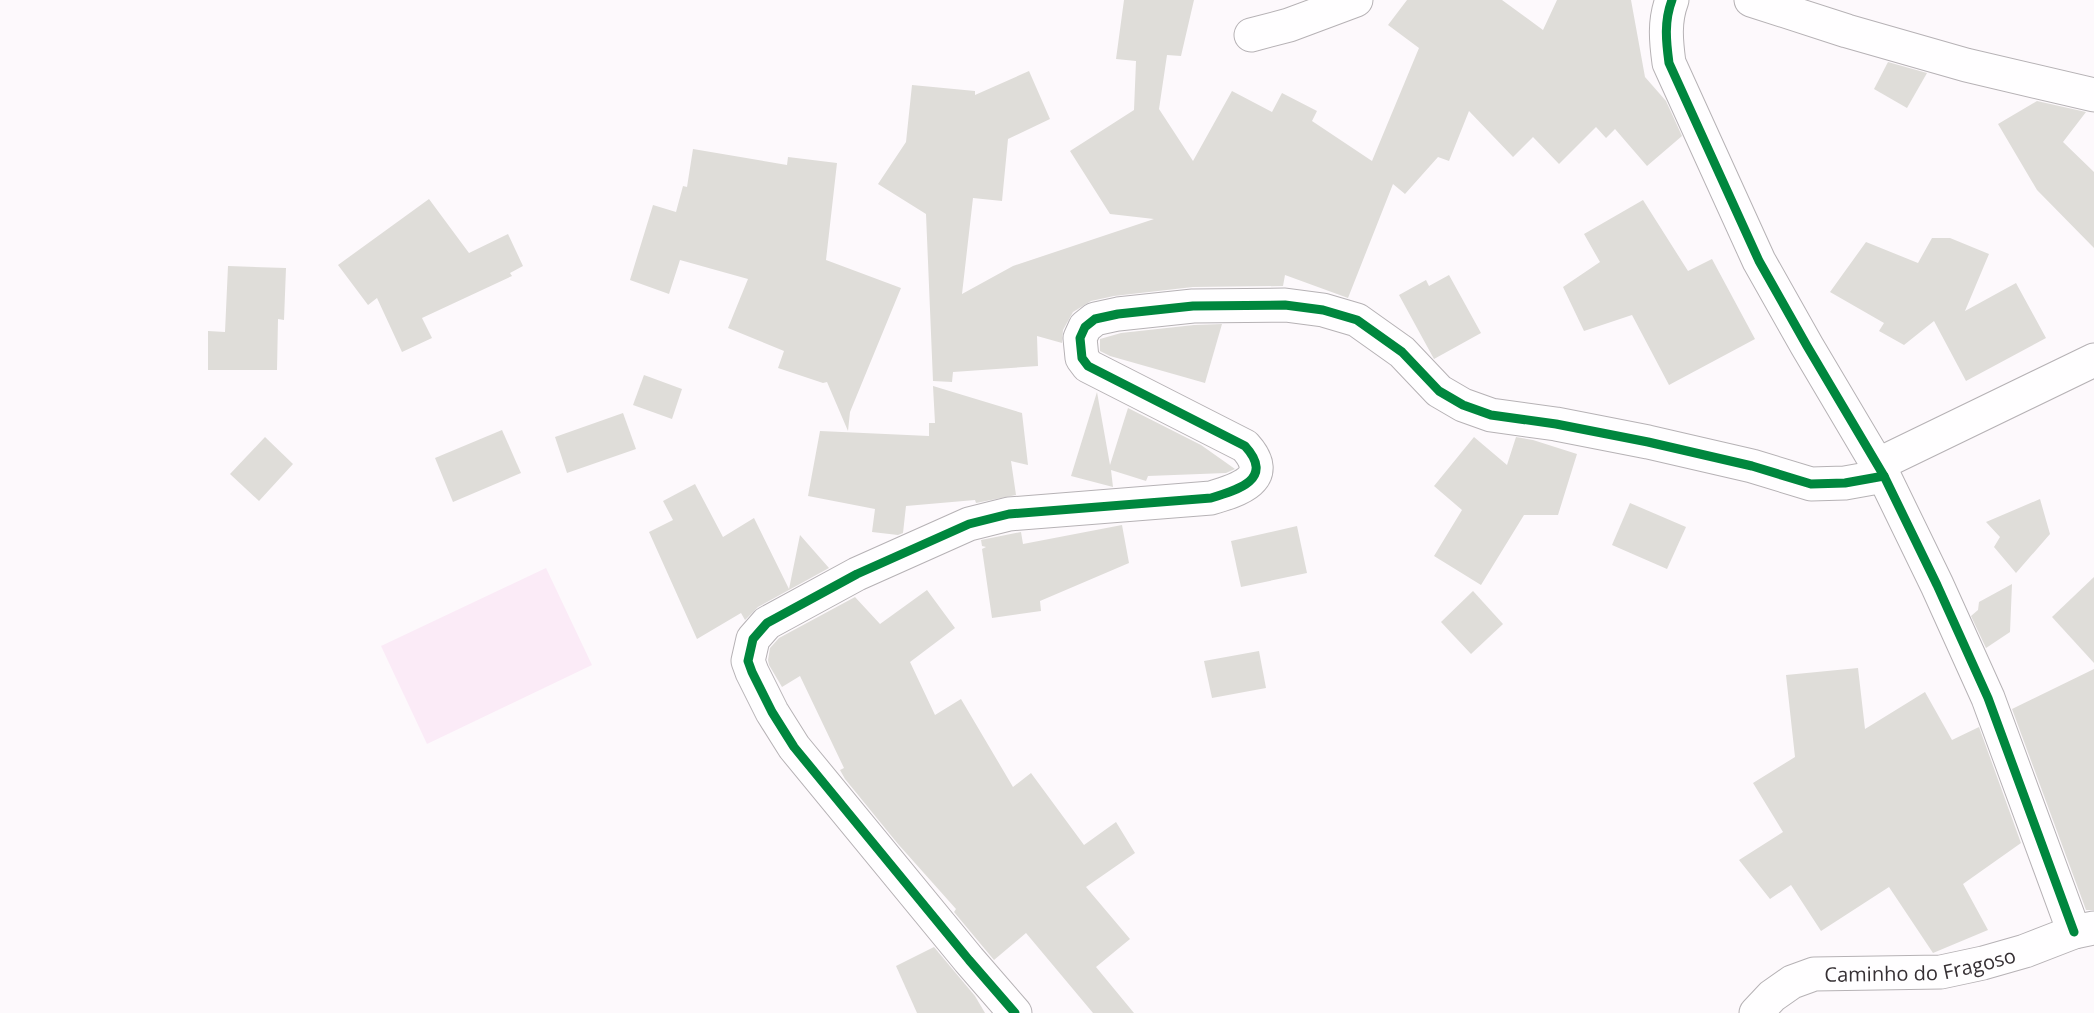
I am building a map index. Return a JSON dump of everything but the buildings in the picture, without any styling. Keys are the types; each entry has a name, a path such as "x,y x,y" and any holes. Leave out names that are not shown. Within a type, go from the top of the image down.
{"street":[{"path":"1251,35 1289,26 1356,0"},
{"path":"1672,0 1667,13 1666,32 1669,63 1759,261 1881,470 1937,585 1988,698 2084,930"},
{"path":"1751,0 1847,31 1966,65 2094,95"},
{"path":"1015,1013 961,951 794,747 755,679 748,661 749,650 753,639 767,623 857,574 969,524 1009,514 1211,498 1231,492 1248,483 1255,475 1257,464 1245,446 1088,366 1082,358 1080,338 1085,327 1095,319 1118,314 1193,306 1285,305 1323,310 1357,320 1402,352 1438,391 1463,405 1491,415 1556,424 1648,442 1752,466 1811,484 1845,483 1881,470 2094,360"},
{"name":"Caminho do Fragoso","path":"1756,1013 1772,996 1792,982 1814,974 1941,972 2025,951 2084,930"}],"shaded area":[{"path":"546,568 592,665 427,744 381,646"}],"cycle path":[{"path":"1672,0 1667,23 1669,63 1759,261 1884,476 1937,585 1988,698 2074,932"},
{"path":"1015,1013 794,747 772,712 748,661 753,639 767,623 857,574 969,524 1009,514 1211,498 1242,487 1249,481 1255,475 1256,467 1253,457 1245,446 1088,366 1082,358 1080,338 1085,327 1095,319 1118,314 1193,306 1285,305 1323,310 1357,320 1402,352 1439,391 1463,405 1491,415 1556,424 1648,442 1752,466 1811,484 1845,483 1884,476"}]}
